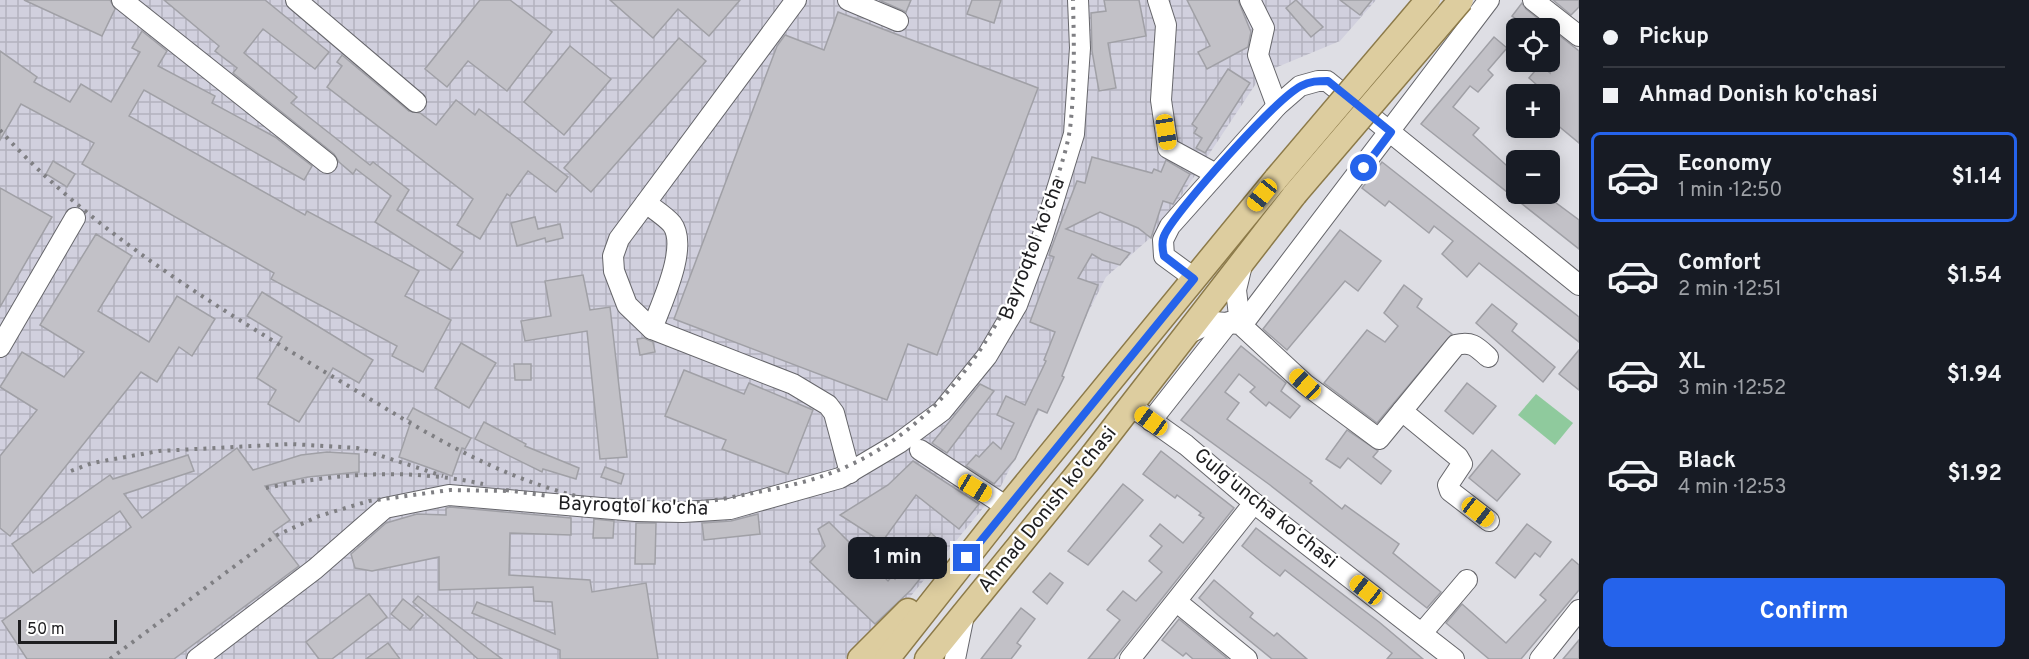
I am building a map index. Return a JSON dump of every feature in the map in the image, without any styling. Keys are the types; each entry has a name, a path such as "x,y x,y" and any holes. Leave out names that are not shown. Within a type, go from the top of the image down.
{"main road":[{"name":"Ahmad Donish ko'chasi","path":"887,659 1007,507 1276,178 1428,0"},
{"name":"Ahmad Donish ko'chasi","path":"927,659 1131,406 1295,194 1461,0"},
{"path":"860,659 1007,507"}],"street":[{"path":"122,0 327,164"},
{"path":"296,0 416,102"},
{"path":"796,0 619,239 613,263 616,282 627,305 652,329 793,384 828,405 834,413 850,473"},
{"path":"848,0 898,21"},
{"name":"Bayroqtol ko'cha","path":"197,659 315,569 385,508 449,495 636,511 683,512 730,509 806,490 850,473 899,443 942,411 987,356 1017,305 1042,238 1074,134 1080,48 1078,0"},
{"path":"1158,0 1166,25 1161,100 1168,148 1214,173"},
{"path":"1250,0 1264,28 1258,55 1277,106"},
{"path":"1151,421 1237,324 1391,132 1490,0"},
{"path":"1533,0 1579,36"},
{"path":"1194,279 1164,256 1163,240 1170,226 1214,173 1277,106 1300,86 1328,81 1579,285"},
{"path":"646,203 672,225 678,235 679,249 652,329"},
{"path":"0,347 75,218"},
{"path":"1237,324 1236,291 1243,261"},
{"path":"1187,334 1213,322 1237,324 1305,384 1379,439 1456,345 1466,342 1474,345 1488,357"},
{"name":"Gulgʻuncha koʻchasi","path":"1131,406 1185,446 1254,503 1454,659"},
{"path":"1402,411 1458,457 1462,464 1448,485 1450,491 1489,521"},
{"path":"920,450 1007,507"},
{"path":"1130,659 1254,503"},
{"path":"1422,633 1467,580"},
{"path":"1177,602 1247,659"},
{"path":"1540,659 1579,610"},
{"path":"955,659 959,622"},
{"name":"Ahmad Donish ko'chasi","path":"935,659 959,622"}],"shaded area":[{"path":"0,0 1376,0 1340,41 1263,73 1158,231 1106,277 1001,486 892,619 845,659 0,659"}],"green space":[{"path":"1536,394 1573,423 1555,445 1518,415"}],"building":[{"path":"24,0 110,0 115,9 102,36"},
{"path":"164,0 265,0 329,52 315,69 263,29 244,53 297,97 291,103 370,165 373,162 409,190 397,210 463,252 451,270 375,222 391,196 356,169 353,174 339,162 334,154 233,73 237,68 215,51 219,46"},
{"path":"480,0 510,0 552,32 507,91 468,61 447,87 425,69"},
{"path":"610,0 740,0 709,36 678,9 653,38"},
{"path":"879,0 911,0 906,12"},
{"path":"972,0 1001,0 994,23 967,14"},
{"path":"1104,0 1139,0 1146,36 1108,43 1116,88 1099,91 1092,51 1091,13 1106,11"},
{"path":"1187,0 1238,0 1251,32 1248,47 1207,69 1198,52 1210,46"},
{"path":"1296,0 1323,27 1311,37 1286,8"},
{"path":"1340,0 1372,0 1360,15"},
{"path":"1553,0 1579,0 1579,7 1571,15"},
{"path":"1522,3 1537,18 1515,18 1512,16"},
{"path":"838,12 1038,88 937,355 908,344 887,400 674,319 777,46 785,35 824,50"},
{"path":"142,31 167,51 158,66 215,96 212,103 275,137 312,166 304,180 144,90 129,116 305,215 307,211 419,271 405,296 451,320 423,372 392,356 397,346 271,279 274,273 82,164 94,143 21,104 0,140 0,51 37,77 34,82 70,102 81,84 111,102 140,52 132,48"},
{"path":"1560,36 1579,51 1579,143 1560,127 1560,84 1536,84 1529,78 1534,72 1560,72"},
{"path":"1494,37 1506,47 1488,70 1493,75 1478,92 1470,86 1453,107 1479,128 1473,135 1506,165 1506,191 1421,124"},
{"path":"679,38 706,61 591,192 564,168"},
{"path":"570,46 611,79 564,135 524,102"},
{"path":"342,55 409,111 420,113 436,125 456,100 475,115 479,109 568,177 556,192 528,171 510,196 507,194 480,239 457,225 473,199 327,87 342,66 337,62"},
{"path":"1228,69 1250,83 1205,153 1196,148 1202,138 1194,133 1197,128 1192,124"},
{"path":"1092,157 1152,173 1154,169 1161,172 1166,160 1190,174 1173,204 1163,201 1151,238 1138,228 1100,212 1066,229 1130,253 1120,265 1102,260 1092,254 1078,278 1098,285 1062,376 1064,377 1047,413 1038,409 1015,459 994,484 966,466 976,455 979,457 993,442 1001,449 1014,423 997,415 1006,396 1025,405 1046,361 1044,360 1055,332 1030,322 1054,257 1049,255 1054,241 1077,181 1085,183"},
{"path":"53,161 75,174 67,187 46,174"},
{"path":"1382,162 1579,317 1579,342 1479,263 1467,277 1442,254 1453,241 1434,226 1429,233 1389,201 1385,206 1362,188"},
{"path":"0,188 52,217 0,307"},
{"path":"1522,204 1557,204 1579,220 1579,249"},
{"path":"535,217 538,229 560,224 563,238 546,242 545,238 517,246 511,223"},
{"path":"1340,230 1381,261 1358,291 1345,281 1287,350 1263,329"},
{"path":"96,234 132,256 98,311 149,342 177,296 215,319 192,356 179,347 157,382 141,372 10,536 0,528 0,456 37,410 0,387 22,352 64,377 84,352 40,325"},
{"path":"583,275 590,310 610,307 627,457 600,459 587,331 525,341 521,321 551,316 545,281"},
{"path":"1404,285 1422,299 1417,307 1452,334 1377,423 1324,383 1367,330 1385,342 1398,326 1384,313"},
{"path":"262,292 373,360 359,383 333,368 299,422 268,404 276,390 257,378 282,337 247,316"},
{"path":"1492,304 1517,324 1512,331 1555,367 1543,382 1476,323"},
{"path":"644,338 653,342 655,352 640,355 637,339"},
{"path":"461,343 496,363 469,408 435,388"},
{"path":"1241,346 1286,383 1281,391 1300,406 1290,418 1269,402 1266,406 1250,392 1255,387 1239,374 1225,392 1239,403 1227,419 1312,481 1310,483 1342,509 1345,505 1399,544 1393,553 1441,592 1427,608 1270,485 1181,420"},
{"path":"1579,350 1579,390 1559,374"},
{"path":"514,364 531,364 531,380 515,380"},
{"path":"684,370 744,394 749,383 813,410 788,474 722,449 726,440 665,416"},
{"path":"1467,383 1496,406 1473,434 1445,411"},
{"path":"980,384 994,391 947,453 932,443"},
{"path":"413,408 471,438 465,449 462,448 452,476 399,457 411,421 407,419"},
{"path":"484,422 526,444 525,446 579,468 576,479 543,469 542,472 475,439"},
{"path":"1347,430 1378,451 1373,457 1391,471 1381,484 1348,458 1340,468 1326,459"},
{"path":"237,448 253,470 301,455 327,452 359,454 359,472 308,477 265,486 290,520 273,532 299,566 174,659 27,659 2,621 131,527 120,511 33,573 12,544 110,475 113,479 188,455 194,471 124,494 142,518"},
{"path":"1492,450 1520,474 1497,501 1469,478"},
{"path":"1161,451 1234,508 1114,659 1088,659 1120,620 1107,610 1123,591 1136,601 1162,572 1149,561 1162,546 1150,536 1160,524 1183,543 1204,518 1199,515 1201,513 1177,495 1175,498 1143,474"},
{"path":"913,461 979,504 959,529 916,495 882,542 840,515 888,485"},
{"path":"605,467 624,474 621,484 601,477"},
{"path":"1123,484 1143,500 1088,565 1068,551"},
{"path":"446,508 571,518 571,535 510,533 509,575 590,580 592,592 646,583 658,659 560,659 560,650 472,613 477,602 555,634 552,602 534,601 533,587 439,590 439,557 372,571 355,568 351,554 386,523 417,514 446,515"},
{"path":"758,514 760,534 704,540 702,523 731,521"},
{"path":"594,519 614,521 613,538 593,538"},
{"path":"829,522 888,581 892,576 895,579 931,533 946,546 911,590 875,624 810,562 825,546 818,529"},
{"path":"636,523 656,523 655,564 635,564"},
{"path":"1527,524 1551,542 1540,557 1535,553 1515,578 1496,563"},
{"path":"1256,528 1379,622 1423,659 1387,659 1392,653 1285,570 1280,576 1263,563 1242,546"},
{"path":"1572,559 1579,565 1579,590 1521,659 1489,659 1446,623 1462,604 1506,643 1546,600 1540,595"},
{"path":"1050,573 1063,583 1047,604 1033,592"},
{"path":"1214,580 1253,613 1250,617 1274,636 1277,633 1307,659 1272,659 1218,615 1199,598"},
{"path":"369,594 387,617 332,659 319,659 306,642"},
{"path":"418,596 502,659 478,659 413,602"},
{"path":"403,599 423,615 410,630 391,614"},
{"path":"1021,608 1035,619 1017,643 1021,646 1011,659 981,659"},
{"path":"1179,619 1228,659 1193,659 1186,653 1183,656 1162,640"},
{"path":"1579,640 1579,659 1563,659"},
{"path":"388,643 400,659 366,659"}],"railway":[{"path":"0,130 35,167 74,202 158,266 291,352 431,435 495,468 564,493 602,502 639,507 697,503 789,486 848,466 884,446 916,423 944,396 969,365 1010,298 1027,261 1065,153 1073,97 1073,0"},
{"path":"71,471 92,463 159,451 291,444 357,448 443,476"},
{"path":"266,488 320,479 374,474 429,476 483,484"},
{"path":"110,659 275,536 319,516 369,501 450,490 512,491"},
{"path":"506,490 548,496"}],"route":[{"path":"967,558 1194,279 1164,256 1162,244 1164,237 1170,226 1214,173 1277,106 1300,86 1309,82 1328,81 1391,132 1364,168"}]}
